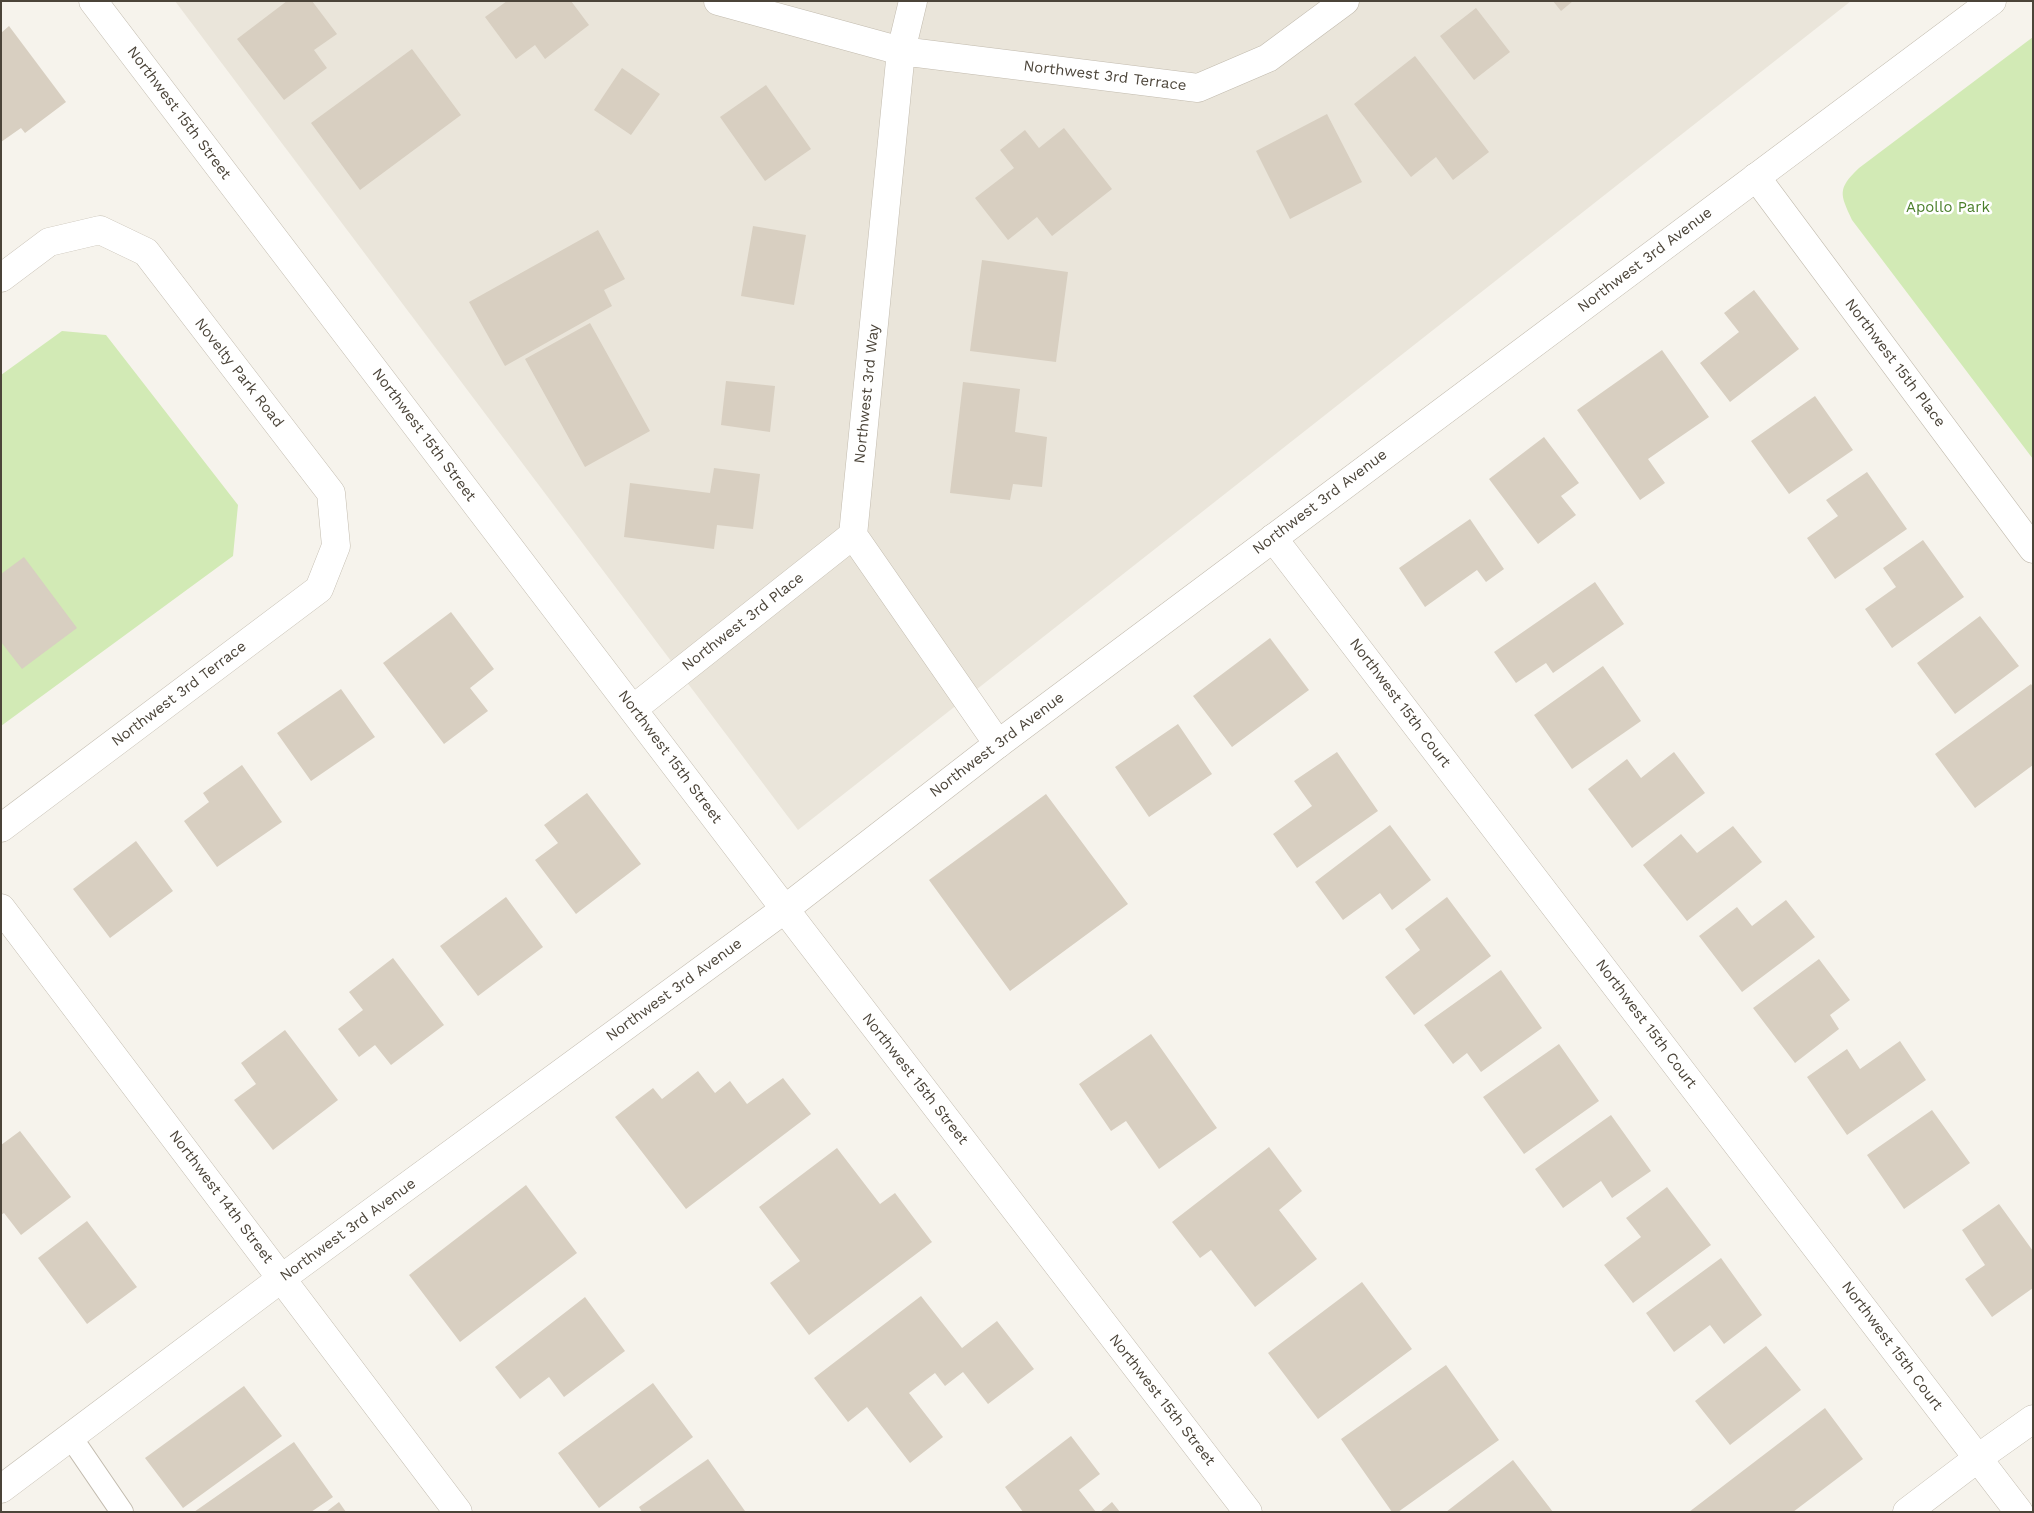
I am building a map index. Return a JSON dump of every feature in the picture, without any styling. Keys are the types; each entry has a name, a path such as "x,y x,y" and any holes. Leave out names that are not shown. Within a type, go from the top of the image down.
{"street":[{"name":"Northwest 15th Street","path":"93,1 785,909 1248,1512"},
{"path":"718,1 901,50"},
{"name":"Northwest 3rd Way","path":"853,535 901,50 913,1"},
{"name":"Northwest 3rd Terrace","path":"901,50 1198,88 1268,58 1345,1"},
{"name":"Northwest 3rd Avenue","path":"1,1489 282,1278 785,909 998,744 1992,1"},
{"name":"Northwest 15th Place","path":"1756,177 2033,549"},
{"name":"Novelty Park Road","path":"1,278 49,242 100,230 146,252 331,493 336,546"},
{"name":"Northwest 3rd Place","path":"633,709 853,535"},
{"path":"853,535 998,744"},
{"name":"Northwest 15th Court","path":"1273,538 2019,1512"},
{"name":"Northwest 3rd Terrace","path":"1,828 318,589 336,546"},
{"name":"Northwest 14th Street","path":"1,908 458,1512"},
{"path":"1907,1512 2033,1419"}],"lane":[{"path":"70,1436 122,1512"}],"shaded area":[{"path":"175,1 1851,1 798,830"}],"green space":[{"name":"Apollo Park","path":"2033,37 2033,459 1852,220 1843,198 1843,192 1847,181 1859,168"},
{"path":"62,331 106,335 238,505 233,556 1,726 1,375"}],"building":[{"path":"287,1 312,1 337,34 314,50 327,68 284,100 237,39"},
{"path":"507,1 571,1 589,25 545,59 535,45 516,59 485,17"},
{"path":"1553,1 1573,1 1561,11"},
{"path":"1476,8 1510,52 1474,80 1440,36"},
{"path":"9,26 66,102 25,133 21,128 1,142 1,33"},
{"path":"412,49 461,115 360,190 311,123"},
{"path":"1415,56 1489,152 1453,180 1436,157 1411,177 1354,104"},
{"path":"622,68 660,94 631,135 594,110"},
{"path":"766,85 811,149 765,181 720,117"},
{"path":"1327,114 1362,182 1290,219 1256,151"},
{"path":"1064,128 1112,189 1052,236 1037,217 1008,240 975,198 1014,168 1000,150 1025,130 1039,148"},
{"path":"753,226 806,235 794,305 741,296"},
{"path":"598,230 625,279 604,290 612,306 505,366 469,302"},
{"path":"982,260 1068,272 1056,362 970,351"},
{"path":"1754,290 1799,349 1730,402 1700,363 1739,332 1724,313"},
{"path":"590,323 650,431 585,467 525,359"},
{"path":"1662,350 1709,417 1648,459 1665,483 1640,500 1577,410"},
{"path":"726,381 775,386 770,432 721,425"},
{"path":"963,382 1020,389 1015,432 1047,437 1042,487 1013,484 1010,500 950,493"},
{"path":"1815,396 1853,450 1789,494 1751,441"},
{"path":"1544,437 1579,483 1561,496 1576,515 1538,544 1489,479"},
{"path":"714,468 760,474 753,529 717,525 714,549 624,537 630,483 710,493"},
{"path":"1867,472 1907,529 1835,579 1807,538 1838,516 1826,500"},
{"path":"1470,519 1504,569 1486,582 1477,570 1425,607 1399,568"},
{"path":"1923,540 1964,597 1892,648 1865,609 1896,587 1883,568"},
{"path":"24,557 77,628 22,669 1,642 1,574"},
{"path":"1595,582 1624,624 1553,673 1546,663 1516,683 1494,652"},
{"path":"451,612 494,669 470,688 488,711 444,744 383,663"},
{"path":"1980,616 2019,666 1955,714 1917,663"},
{"path":"1270,638 1309,690 1232,747 1193,696"},
{"path":"1603,666 1641,721 1572,769 1534,715"},
{"path":"2031,684 2033,687 2033,765 1975,808 1935,754"},
{"path":"341,689 375,737 311,781 277,733"},
{"path":"1178,724 1212,774 1149,817 1115,767"},
{"path":"1337,752 1378,811 1297,868 1273,834 1312,806 1294,781"},
{"path":"1674,752 1705,793 1632,848 1588,789 1627,759 1641,778"},
{"path":"242,765 282,822 217,867 184,821 209,802 203,793"},
{"path":"587,793 641,864 576,914 535,860 558,843 544,825"},
{"path":"1046,794 1128,904 1010,991 929,880"},
{"path":"1390,825 1431,880 1392,910 1380,893 1343,920 1315,882"},
{"path":"1733,826 1762,862 1687,921 1643,865 1681,834 1697,853"},
{"path":"136,841 173,891 110,938 73,889"},
{"path":"506,897 543,947 478,996 440,946"},
{"path":"1447,897 1491,956 1414,1015 1385,977 1420,950 1405,929"},
{"path":"1786,900 1815,937 1742,992 1699,936 1737,907 1752,926"},
{"path":"393,958 444,1025 391,1065 375,1045 359,1057 338,1029 363,1010 349,992"},
{"path":"1819,959 1850,1000 1830,1015 1839,1029 1795,1063 1753,1008"},
{"path":"1501,970 1542,1028 1481,1072 1467,1053 1453,1064 1424,1025"},
{"path":"285,1030 338,1100 273,1150 234,1100 256,1084 241,1063"},
{"path":"1151,1034 1217,1128 1159,1169 1126,1121 1111,1131 1079,1084"},
{"path":"1900,1041 1926,1080 1847,1135 1807,1077 1847,1049 1860,1069"},
{"path":"1559,1044 1599,1101 1524,1154 1483,1097"},
{"path":"698,1071 715,1093 730,1081 747,1104 783,1078 811,1114 686,1209 615,1117 653,1088 662,1099"},
{"path":"1932,1110 1970,1163 1904,1209 1867,1155"},
{"path":"1611,1115 1651,1171 1612,1198 1601,1181 1563,1208 1535,1169"},
{"path":"20,1131 71,1197 21,1235 4,1213 1,1215 1,1145"},
{"path":"1269,1147 1302,1191 1279,1210 1317,1259 1255,1307 1211,1250 1200,1258 1172,1222"},
{"path":"837,1148 880,1204 895,1193 932,1242 809,1335 770,1283 800,1261 759,1207"},
{"path":"526,1185 577,1253 460,1342 409,1275"},
{"path":"1667,1187 1711,1245 1633,1303 1604,1265 1641,1237 1626,1218"},
{"path":"1999,1204 2033,1251 2033,1288 1992,1317 1965,1279 1985,1265 1962,1230"},
{"path":"87,1221 137,1287 87,1324 38,1258"},
{"path":"1721,1258 1762,1315 1724,1344 1710,1325 1674,1352 1646,1313"},
{"path":"1362,1282 1412,1349 1318,1419 1268,1353"},
{"path":"921,1296 962,1348 997,1321 1034,1369 988,1404 963,1372 945,1386 935,1373 909,1393 943,1437 910,1463 867,1407 848,1422 814,1378"},
{"path":"585,1297 625,1351 564,1397 549,1377 520,1399 495,1367"},
{"path":"1766,1346 1801,1390 1730,1445 1695,1401"},
{"path":"1446,1365 1499,1440 1398,1512 1392,1512 1341,1439"},
{"path":"653,1383 693,1437 599,1508 558,1453"},
{"path":"244,1386 282,1436 183,1508 145,1458"},
{"path":"1825,1408 1863,1459 1793,1512 1689,1512"},
{"path":"1071,1436 1100,1474 1079,1490 1096,1512 1023,1512 1005,1487"},
{"path":"294,1442 333,1497 311,1512 194,1512"},
{"path":"708,1459 745,1511 642,1512 639,1507"},
{"path":"1513,1460 1553,1512 1446,1512"},
{"path":"339,1502 346,1512 326,1512"},
{"path":"1112,1502 1120,1512 1100,1512"}]}
